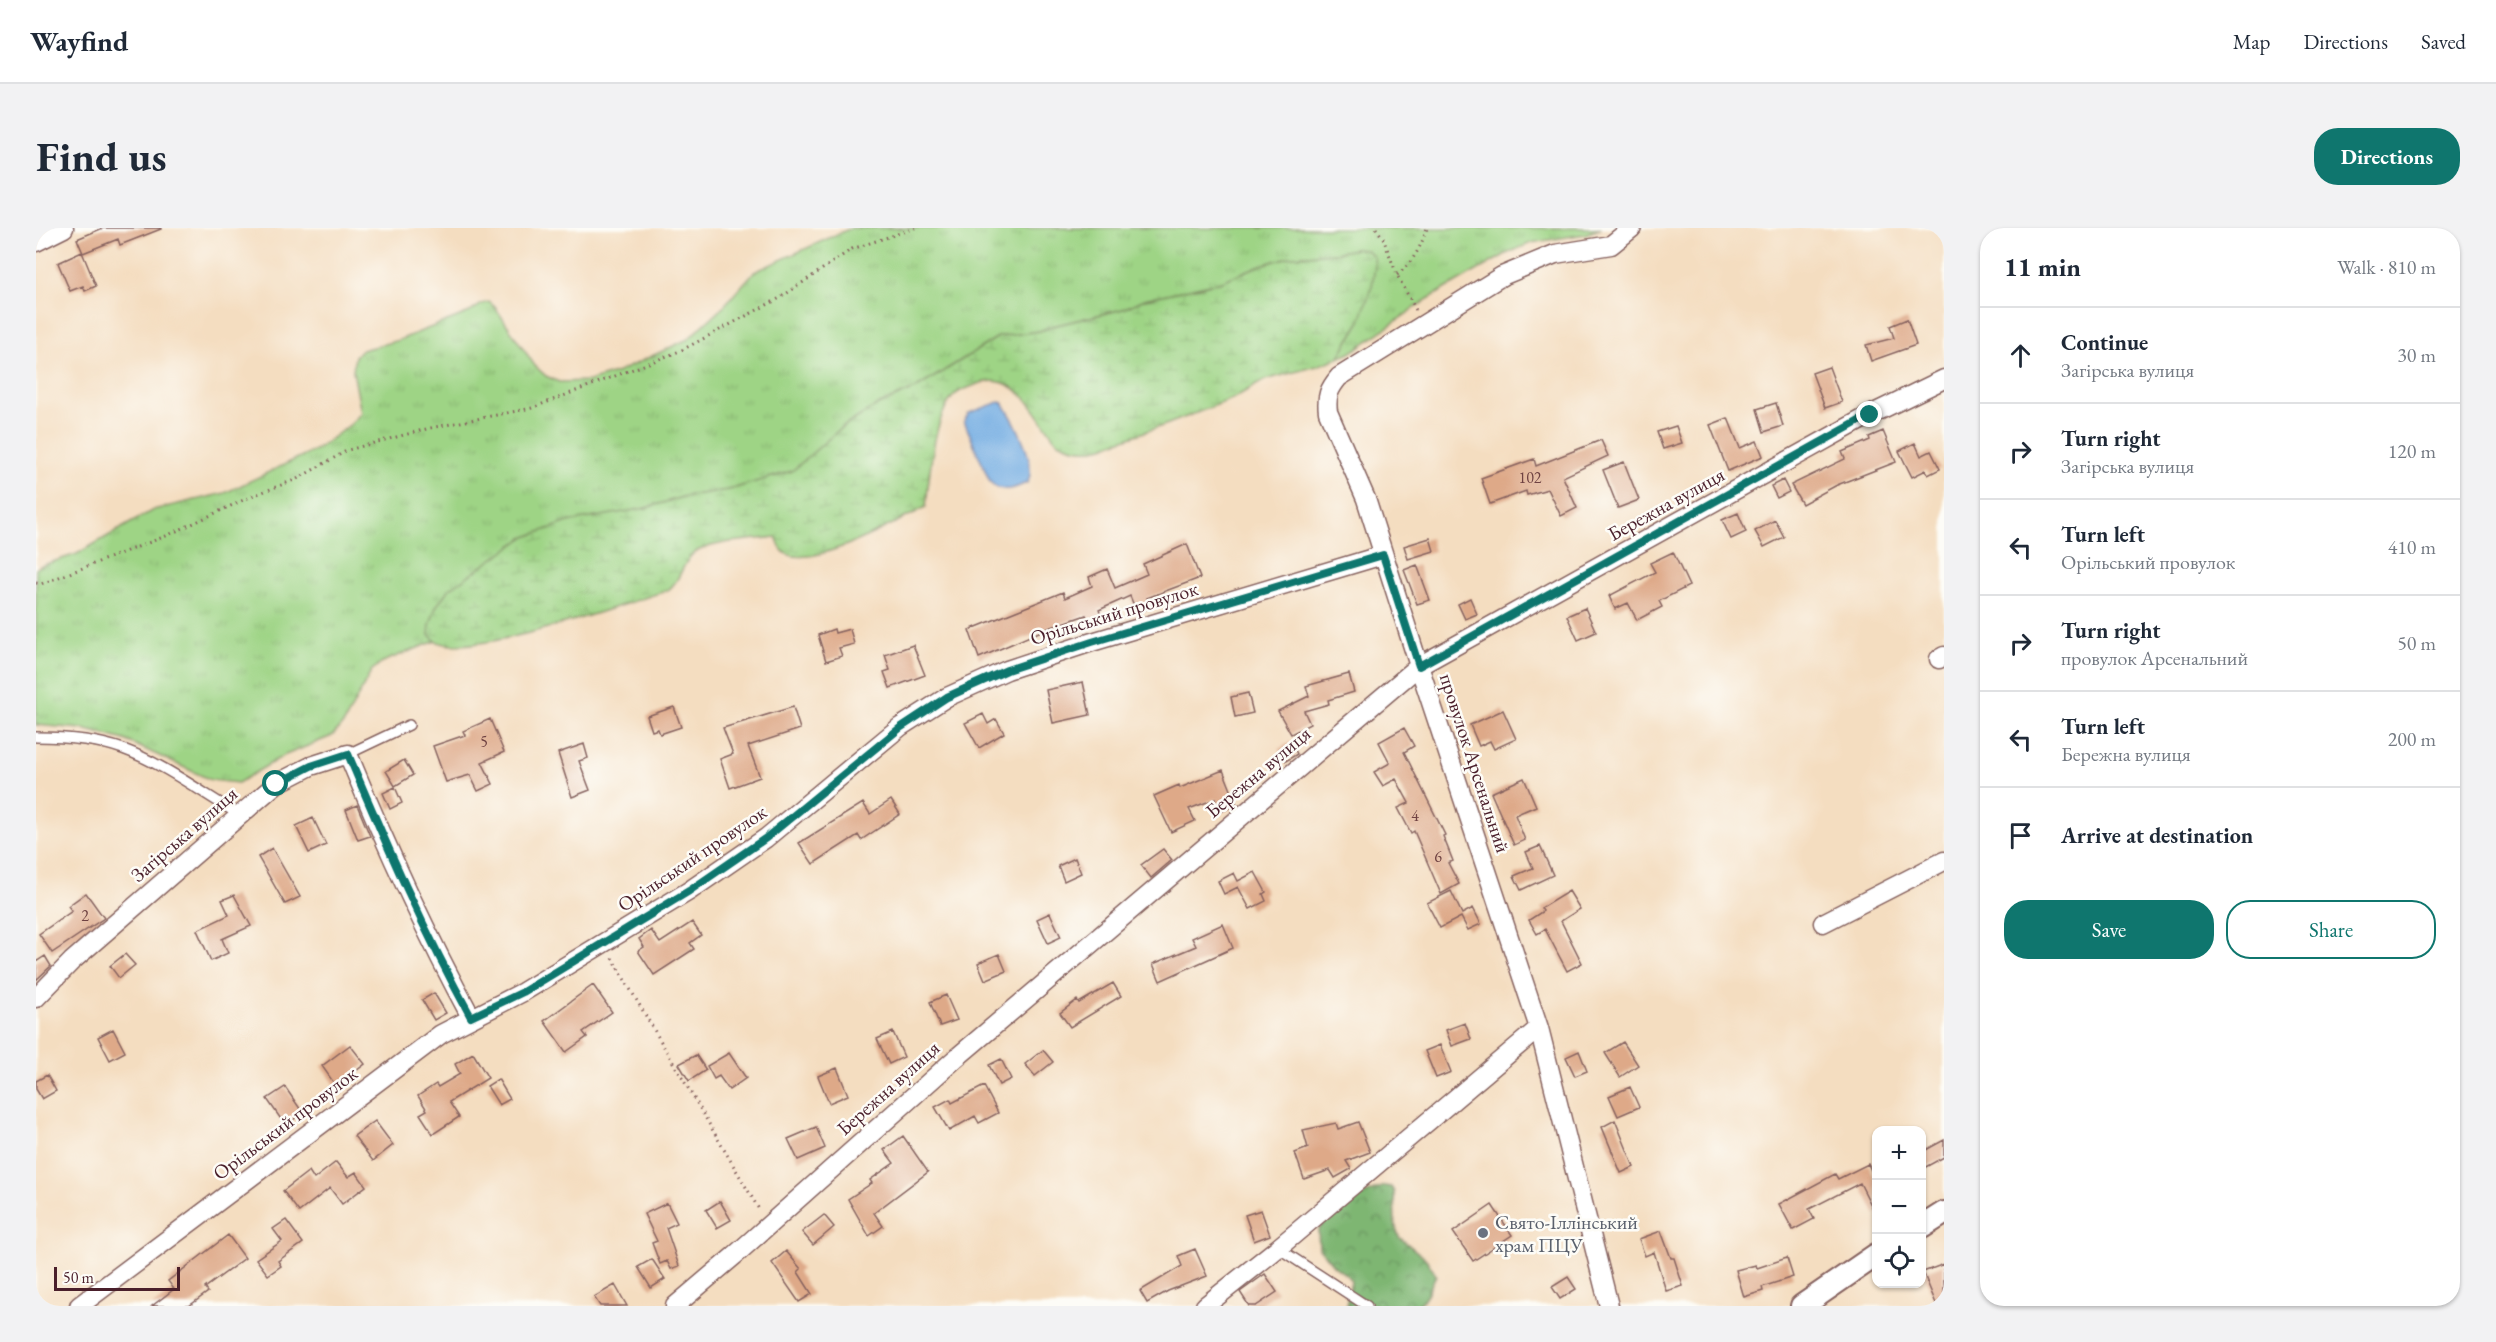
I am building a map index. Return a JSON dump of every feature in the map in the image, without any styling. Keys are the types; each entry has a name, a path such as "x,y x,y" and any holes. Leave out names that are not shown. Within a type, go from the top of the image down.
{"street":[{"path":"36,242 64,228"},
{"path":"1424,325 1502,276 1555,254 1611,245 1632,228"},
{"name":"провулок Арсенальний","path":"1424,325 1339,377 1329,389 1326,400 1366,499 1539,1029 1609,1306"},
{"name":"Бережна вулиця","path":"675,1306 973,1044 1419,666 1870,415 1944,379"},
{"name":"Орільський провулок","path":"80,1306 441,1034 523,992 604,944 766,838 900,728 947,697 1007,670 1092,642 1383,555"},
{"path":"348,754 397,870 441,962 471,1017"},
{"name":"Загірська вулиця","path":"36,998 72,961 276,784 311,766 348,754"},
{"path":"1823,923 1944,861"},
{"path":"1205,1306 1278,1248 1539,1029"},
{"path":"1926,1224 1944,1213"},
{"path":"1802,1306 1872,1259"}],"lane":[{"path":"348,754 409,725"},
{"path":"36,737 76,738 123,749 167,771 240,815"},
{"path":"1278,1248 1367,1306"}],"path":[{"path":"36,583 40,584 166,536 297,478 348,450 430,428 532,408 680,351 780,298 852,249 915,228"},
{"path":"1376,228 1383,238 1398,275 1424,325"},
{"path":"1398,275 1408,266 1422,244 1427,228"},
{"path":"604,944 768,1226"}],"green space":[{"path":"851,228 1602,228 1585,234 1531,243 1506,254 1428,299 1350,353 1338,358 1359,324 1355,249 1292,256 1261,265 1220,282 1145,299 1123,309 1040,331 998,337 917,388 878,405 841,428 793,471 729,490 686,496 646,508 489,564 448,590 429,635 436,641 387,660 372,670 344,723 332,736 283,756 238,783 211,780 125,740 83,729 36,725 36,569 77,554 153,510 225,493 317,449 351,424 361,413 353,371 355,356 362,350 399,340 470,312 489,302 495,307 535,366 546,376 559,382 589,381 618,372 688,339 721,309 754,272"},
{"path":"1355,249 1366,250 1374,257 1375,267 1372,286 1359,324 1338,358 1265,380 1232,399 1168,424 1092,449 1072,447 1057,441 1029,402 1014,388 999,382 981,383 958,393 948,403 942,416 931,464 926,507 861,539 824,553 808,556 787,554 780,547 776,537 711,546 701,549 690,557 676,582 668,590 586,617 513,637 481,643 454,645 436,641 429,635 436,607 448,590 523,538 568,522 646,508 686,496 729,490 792,471 841,428 878,405 917,388 998,337 1040,331 1123,309 1145,299 1220,282 1261,265 1293,256"},
{"path":"1384,1186 1391,1187 1394,1192 1395,1224 1399,1237 1426,1259 1436,1275 1425,1298 1418,1306 1346,1306 1351,1282 1349,1277 1334,1266 1319,1248 1318,1230 1332,1215 1348,1204"}],"water":[{"path":"999,402 1003,403 1019,431 1030,464 1028,482 1009,489 999,488 990,482 964,421 969,413"}],"building":[{"path":"103,228 161,229 120,245 118,239 83,253 77,239"},
{"path":"82,252 96,286 85,291 83,286 70,291 58,263"},
{"path":"1907,319 1916,345 1871,361 1866,345 1894,338 1890,326"},
{"path":"1829,367 1842,402 1825,408 1812,373"},
{"path":"1776,403 1783,426 1764,432 1757,409"},
{"path":"1728,418 1740,448 1757,441 1763,456 1728,471 1710,425"},
{"path":"1676,426 1682,443 1663,449 1657,432"},
{"path":"1883,431 1896,462 1837,485 1802,504 1791,485 1845,459 1842,452 1870,440 1869,437"},
{"path":"1601,440 1608,456 1563,477 1577,508 1561,516 1548,489 1527,495 1526,491 1490,504 1481,478 1534,459 1536,466"},
{"path":"1915,443 1921,456 1931,451 1940,469 1928,475 1926,470 1912,477 1899,451"},
{"path":"1624,462 1639,500 1618,508 1603,470"},
{"path":"1783,480 1789,492 1777,498 1771,486"},
{"path":"1738,513 1746,532 1731,539 1722,520"},
{"path":"1775,520 1784,537 1764,547 1755,531"},
{"path":"1430,538 1434,551 1408,559 1404,546"},
{"path":"1187,544 1200,578 1147,598 1151,607 1137,613 1130,596 1099,610 1102,618 1089,623 1086,615 1046,629 979,658 969,630 1063,592 1065,598 1092,586 1089,577 1107,569 1115,588 1147,574 1143,564"},
{"path":"1673,552 1689,586 1659,601 1662,607 1637,620 1628,603 1615,609 1609,596 1655,572 1650,563"},
{"path":"1417,565 1430,600 1417,604 1404,570"},
{"path":"1470,598 1477,614 1465,619 1458,604"},
{"path":"1585,608 1596,632 1578,640 1567,616"},
{"path":"834,629 835,633 850,629 854,644 839,648 842,656 826,661 818,635"},
{"path":"913,645 925,675 890,688 884,672 890,670 885,655"},
{"path":"1349,674 1354,692 1328,700 1329,704 1304,711 1310,724 1291,734 1278,711 1309,696 1306,686"},
{"path":"1083,682 1090,715 1053,723 1046,690"},
{"path":"1248,693 1253,713 1235,717 1231,697"},
{"path":"674,707 681,727 660,734 658,729 652,731 647,716"},
{"path":"793,707 800,729 748,746 760,777 730,788 720,759 733,754 723,728"},
{"path":"1503,710 1516,739 1494,749 1490,741 1479,746 1470,725"},
{"path":"983,714 988,724 996,719 1004,733 979,748 965,723"},
{"path":"490,719 504,752 482,762 493,784 478,791 470,775 446,782 433,746 465,735 463,731"},
{"path":"1404,728 1414,746 1404,752 1445,835 1443,836 1453,861 1448,863 1459,884 1441,894 1414,831 1411,833 1398,808 1409,803 1396,779 1383,786 1374,772 1390,763 1379,742"},
{"path":"1291,742 1297,754 1286,761 1279,749"},
{"path":"584,744 588,758 579,761 590,790 572,797 558,753"},
{"path":"404,760 413,775 395,786 386,771"},
{"path":"1223,770 1237,805 1220,812 1215,799 1189,809 1195,821 1171,832 1154,796"},
{"path":"1524,778 1536,806 1515,815 1525,840 1514,845 1491,793"},
{"path":"395,787 402,803 390,809 383,793"},
{"path":"891,800 900,814 861,840 858,835 813,864 799,843 863,803 870,814"},
{"path":"357,805 370,836 358,840 346,810"},
{"path":"313,818 326,845 309,853 296,826"},
{"path":"1540,846 1553,875 1521,890 1514,876 1533,868 1526,852"},
{"path":"272,848 300,897 285,904 258,857"},
{"path":"1163,849 1172,860 1151,878 1141,865"},
{"path":"1075,858 1081,873 1064,881 1058,866"},
{"path":"1255,872 1266,892 1263,894 1266,901 1250,909 1238,887 1224,894 1218,881 1234,873 1238,881"},
{"path":"1451,891 1462,914 1473,908 1481,924 1468,930 1461,917 1440,928 1427,903"},
{"path":"1569,891 1580,909 1561,921 1582,963 1567,971 1545,929 1537,934 1529,920 1543,911 1541,908"},
{"path":"86,893 104,918 52,953 39,934 72,911 68,906"},
{"path":"234,895 251,926 222,939 228,953 211,961 197,930 229,915 222,900"},
{"path":"1050,913 1061,937 1048,943 1037,919"},
{"path":"692,922 701,935 690,943 694,949 654,975 638,951 644,947 639,939 651,930 660,943"},
{"path":"1223,924 1233,948 1160,981 1153,964 1196,946 1192,938"},
{"path":"125,954 135,965 119,978 110,966"},
{"path":"999,954 1006,971 985,980 978,963"},
{"path":"45,956 51,966 36,980 36,962"},
{"path":"1113,983 1121,996 1070,1027 1060,1013 1077,1000 1079,1003"},
{"path":"593,985 612,1012 583,1032 587,1037 566,1052 544,1021"},
{"path":"434,993 446,1013 434,1020 422,1000"},
{"path":"946,995 957,1020 940,1026 930,1002"},
{"path":"1465,1023 1471,1039 1452,1046 1446,1030"},
{"path":"113,1029 125,1052 110,1060 98,1037"},
{"path":"893,1032 904,1057 889,1064 877,1039"},
{"path":"1623,1042 1638,1065 1620,1077 1605,1053"},
{"path":"350,1045 365,1064 336,1086 322,1066"},
{"path":"1440,1045 1451,1072 1436,1078 1425,1051"},
{"path":"1043,1050 1053,1062 1035,1076 1025,1064"},
{"path":"1579,1051 1587,1071 1575,1076 1566,1057"},
{"path":"473,1053 488,1078 449,1102 459,1117 433,1134 420,1114 427,1110 418,1096 436,1084 438,1087 460,1074 455,1064"},
{"path":"729,1053 746,1078 729,1090 719,1076 714,1079 707,1066"},
{"path":"696,1055 706,1070 689,1081 679,1064"},
{"path":"1001,1059 1011,1079 999,1085 989,1065"},
{"path":"837,1068 848,1095 829,1103 818,1076"},
{"path":"47,1075 56,1091 42,1099 36,1089 36,1081"},
{"path":"498,1079 510,1099 499,1105 487,1086"},
{"path":"984,1086 998,1113 979,1123 975,1116 949,1131 935,1107 950,1099 952,1103"},
{"path":"285,1087 303,1113 285,1125 267,1099"},
{"path":"1630,1087 1639,1107 1618,1116 1609,1096"},
{"path":"1615,1120 1634,1167 1621,1173 1602,1127"},
{"path":"375,1121 393,1145 373,1161 354,1136"},
{"path":"1358,1122 1370,1152 1346,1161 1351,1169 1335,1178 1330,1170 1304,1179 1295,1153 1308,1148 1303,1130 1336,1123 1338,1129"},
{"path":"816,1127 825,1148 798,1160 788,1139"},
{"path":"903,1136 928,1172 874,1213 883,1226 869,1236 848,1199 872,1183 870,1180 894,1163 884,1150"},
{"path":"1944,1140 1944,1157 1926,1167 1926,1150"},
{"path":"336,1162 348,1177 356,1172 366,1186 342,1204 330,1188 299,1212 283,1191 309,1171 314,1179"},
{"path":"1868,1164 1872,1172 1872,1207 1860,1183 1809,1209 1814,1219 1793,1230 1779,1204 1835,1174 1838,1179"},
{"path":"720,1201 731,1220 717,1228 706,1210"},
{"path":"667,1203 677,1223 666,1228 679,1266 671,1269 667,1261 660,1264 652,1243 657,1241 644,1214"},
{"name":"Свято-Іллінський храм ПЦУ","path":"1492,1205 1512,1235 1473,1261 1453,1232"},
{"path":"1261,1210 1270,1235 1254,1241 1245,1215"},
{"path":"824,1215 834,1227 813,1245 802,1232"},
{"path":"286,1220 303,1243 278,1261 281,1266 268,1275 256,1259 282,1241 273,1229"},
{"path":"1661,1231 1671,1258 1674,1258 1683,1286 1666,1291 1654,1252 1645,1256 1639,1239"},
{"path":"228,1235 245,1258 205,1288 208,1292 189,1306 152,1306 174,1289 168,1281"},
{"path":"1195,1249 1207,1276 1168,1291 1147,1303 1140,1291 1182,1266 1178,1256"},
{"path":"786,1251 801,1269 798,1272 812,1294 799,1302 772,1263"},
{"path":"1787,1258 1793,1277 1762,1287 1763,1291 1744,1297 1736,1270 1756,1265 1757,1268"},
{"path":"652,1259 665,1279 651,1288 638,1267"},
{"path":"1944,1264 1944,1306 1937,1306 1926,1279 1926,1271"},
{"path":"1265,1274 1277,1292 1256,1306 1249,1306 1240,1292"},
{"path":"1568,1277 1576,1289 1560,1299 1552,1287"},
{"path":"615,1285 627,1306 600,1306 594,1297"}],"place":[{"name":"Свято-Іллінський храм ПЦУ","path":"1483,1233"}],"route":[{"path":"276,784 311,766 348,754 397,870 441,962 471,1017 523,992 689,891 766,838 900,728 947,697 1007,670 1092,642 1383,555 1419,666 1870,415"}]}
